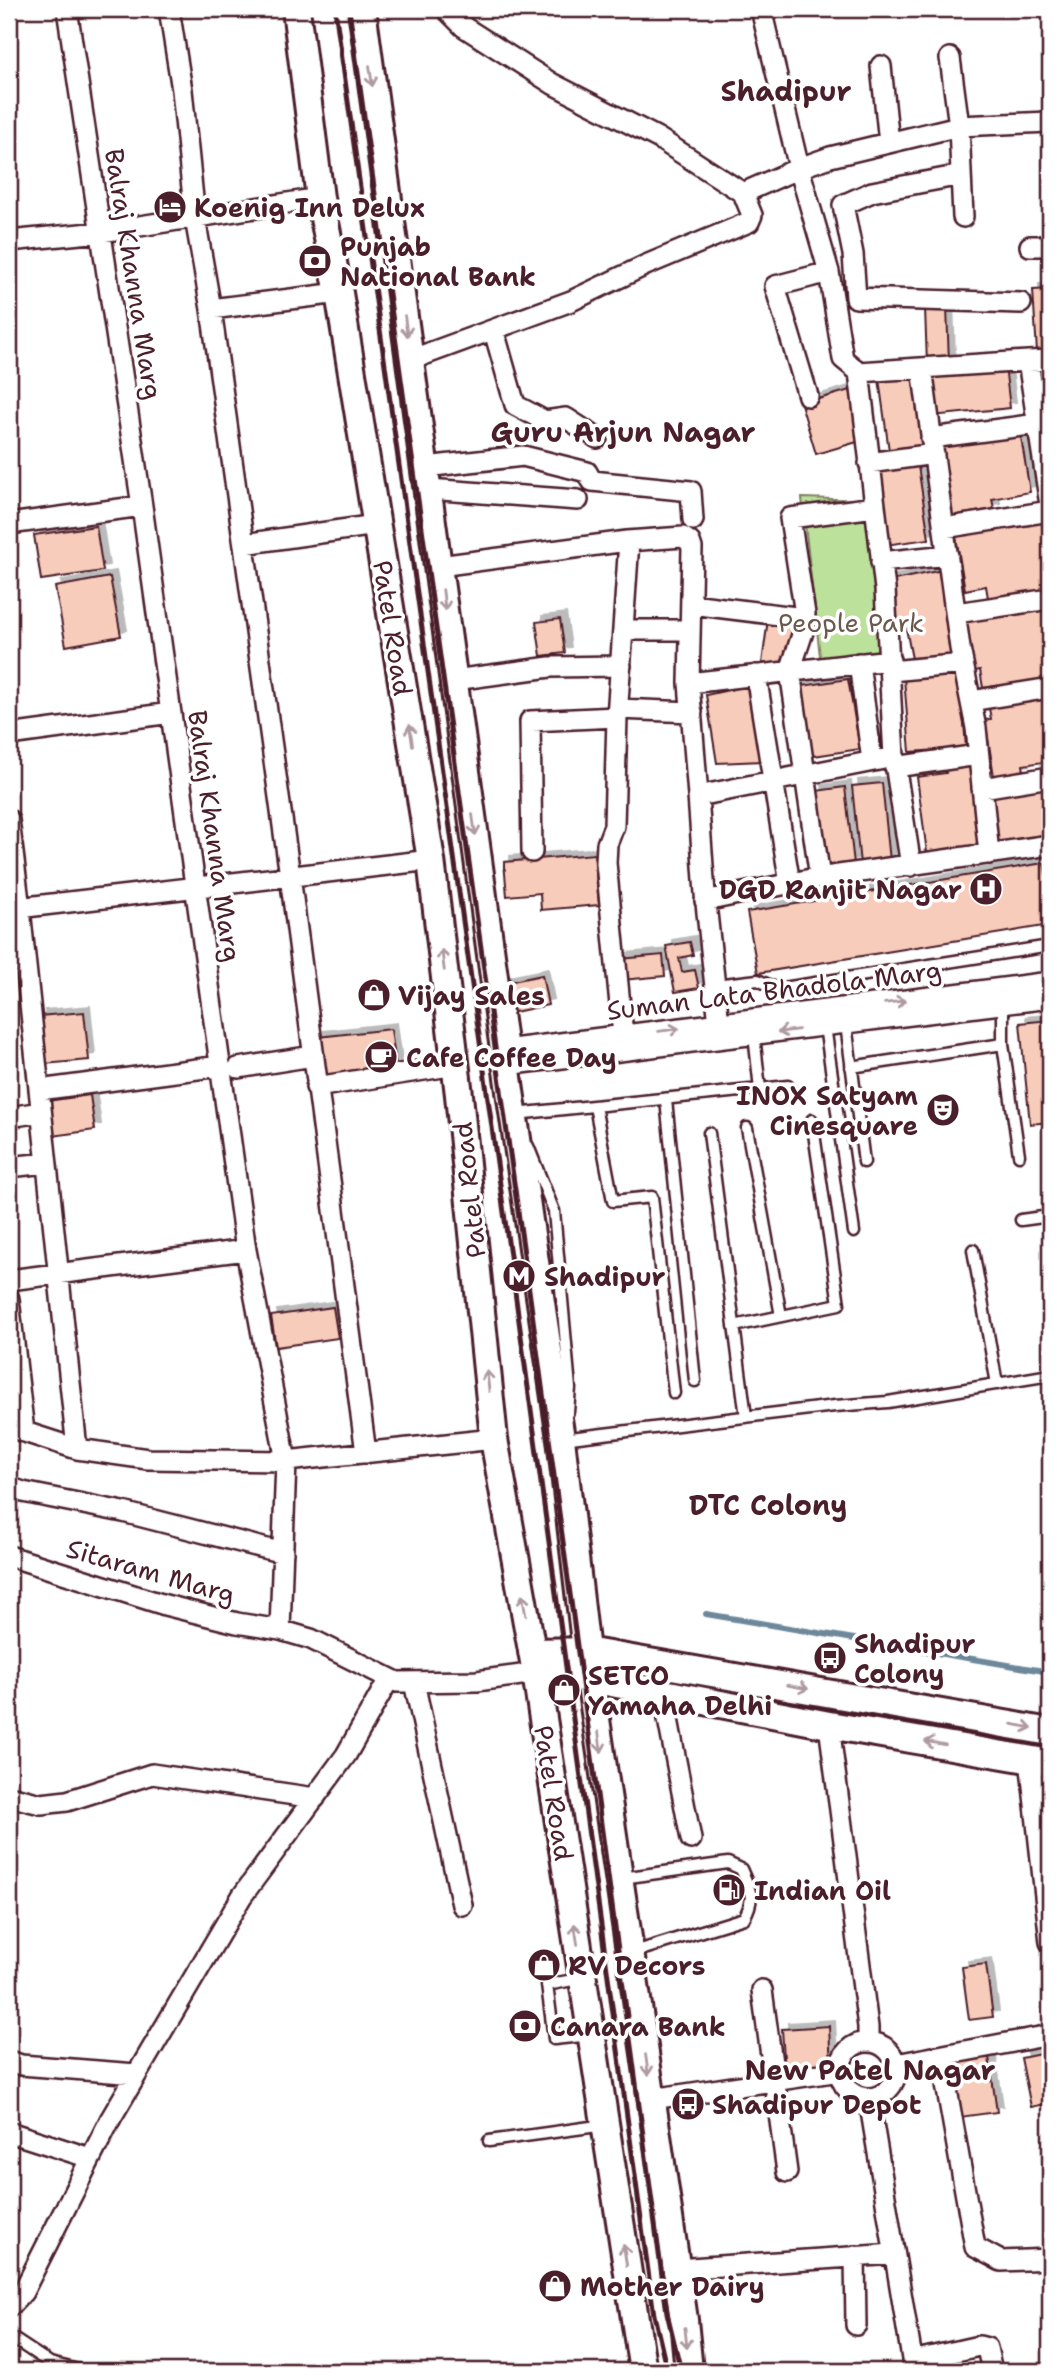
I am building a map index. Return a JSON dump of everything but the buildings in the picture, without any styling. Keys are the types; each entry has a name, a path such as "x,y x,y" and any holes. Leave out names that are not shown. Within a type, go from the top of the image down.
{"main road":[{"name":"Patel Road","path":"296,9 320,198 339,293 431,860 456,1065 494,1439 534,1662 643,2371"},
{"name":"Patel Road","path":"362,9 505,1058 561,1439 586,1651 689,2371"},
{"path":"534,1662 586,1651 1050,1732"},
{"path":"534,1662 591,1679 829,1725 1040,1761"}],"street":[{"name":"Balraj Khanna Marg","path":"67,9 142,506 195,887 229,1067 246,1250 286,1461 280,1630"},
{"path":"169,9 182,90 195,218 211,309 290,876 366,1453"},
{"path":"410,360 571,302 646,265 749,222 752,215 743,193 658,138 554,85 464,27 446,9"},
{"path":"761,9 799,168 829,272 843,359 853,370 859,372 1050,360"},
{"path":"950,58 960,126 963,217"},
{"path":"881,66 889,143"},
{"path":"743,193 830,157 960,126 1050,122"},
{"path":"961,175 872,192 843,205 853,254 856,298 1021,303"},
{"path":"9,241 101,232 320,198"},
{"path":"1030,246 1050,246"},
{"path":"808,396 775,286 829,272"},
{"path":"211,309 339,293"},
{"path":"494,331 515,405 545,421 566,418 597,438"},
{"path":"1028,361 1050,505"},
{"path":"922,368 963,664 971,701 989,854"},
{"path":"859,372 881,562 895,762 911,866"},
{"path":"870,463 933,446 1038,424"},
{"path":"427,478 523,456 587,472 592,481 691,491 694,520"},
{"path":"427,478 578,500"},
{"path":"9,524 142,506"},
{"path":"820,878 790,671 803,632 804,618 790,518 875,507"},
{"path":"944,528 1050,511"},
{"path":"244,544 376,525"},
{"path":"439,566 629,541 683,537 690,542 689,683 705,901 719,1024"},
{"path":"623,1035 606,863 607,845 614,826 629,541"},
{"path":"881,562 948,555"},
{"path":"956,613 1050,600"},
{"path":"691,604 804,618"},
{"path":"623,629 690,630"},
{"path":"689,683 859,663 963,664"},
{"path":"859,663 872,761"},
{"path":"454,680 550,667 621,666"},
{"path":"756,675 790,884"},
{"path":"971,701 1050,688"},
{"path":"532,852 530,721 618,713 692,712"},
{"path":"9,735 171,713"},
{"path":"698,796 872,761 895,762 978,755"},
{"path":"982,788 1050,777"},
{"path":"9,820 15,909 39,1090 76,1449"},
{"path":"705,901 820,878 1050,845"},
{"path":"15,909 431,860"},
{"name":"Suman Lata Bhadola Marg","path":"505,1058 623,1035 1050,982"},
{"name":"Suman Lata Bhadola Marg","path":"505,1058 754,1035 1050,999"},
{"path":"39,1090 313,1056"},
{"path":"316,1087 456,1065"},
{"path":"9,1117 41,1112"},
{"path":"9,1164 47,1163"},
{"path":"9,1280 246,1250"},
{"path":"9,1299 16,1430 76,1449 148,1460 286,1461 494,1439"},
{"path":"9,1487 122,1512 283,1553"},
{"name":"Sitaram Marg","path":"9,1556 165,1605 311,1639 389,1679"},
{"path":"9,2307 23,2292 90,2158 136,2074 242,1896 346,1755 389,1679 414,1682 477,1681 534,1662"},
{"path":"414,1682 461,1905"},
{"path":"663,1693 691,1839"},
{"path":"829,1725 869,2027 868,2042"},
{"path":"1040,1761 1050,1942"},
{"path":"9,1796 41,1804 67,1801 152,1774 315,1798"},
{"path":"762,1990 787,2172"},
{"path":"896,2064 1050,2035"},
{"path":"868,2042 886,2048 896,2064 895,2081 891,2088 885,2094 869,2099 852,2094 845,2087 840,2071 845,2053 859,2043 868,2042"},
{"path":"941,2056 975,2247 1001,2261 1050,2259"},
{"path":"9,2062 136,2074"},
{"path":"652,2099 840,2071"},
{"path":"869,2099 913,2366 979,2346 986,2348 992,2371"},
{"path":"9,2132 90,2158"},
{"path":"676,2269 894,2254"},
{"path":"855,2256 856,2325"}],"lane":[{"path":"715,985 758,980 776,989 1050,946"},
{"path":"1003,1004 1003,1044 1019,1155"},
{"path":"846,1024 864,1162"},
{"path":"825,1026 854,1232"},
{"path":"754,1035 760,1088"},
{"path":"851,1067 1003,1044"},
{"path":"514,1114 788,1086"},
{"path":"666,1100 695,1381"},
{"path":"595,1106 613,1200 652,1197 674,1393"},
{"path":"734,1326 839,1304 812,1120"},
{"path":"747,1128 782,1315"},
{"path":"709,1133 746,1417"},
{"path":"1021,1220 1050,1216"},
{"path":"973,1250 997,1384"},
{"path":"561,1439 888,1402 1050,1375"},
{"path":"620,1878 728,1863 741,1869 751,1891 751,1905 744,1918 631,1953"},
{"path":"583,1978 547,1985 554,2039 592,2035"},
{"path":"489,2141 605,2125"},
{"path":"9,2336 50,2363 83,2371"}],"green space":[{"name":"People Park","path":"802,498 865,500 892,655 821,665"}],"waterway":[{"path":"706,1614 1050,1672"}],"railway":[{"path":"335,9 513,1277 654,2315 667,2371"},
{"path":"349,9 527,1275 667,2313 681,2371"}],"place":[{"name":"Koenig Inn Delux","path":"170,207"},
{"name":"Punjab National Bank","path":"315,261"},
{"name":"DGD Ranjit Nagar","path":"986,889"},
{"name":"Vijay Sales","path":"374,995"},
{"name":"Cafe Coffee Day","path":"381,1057"},
{"name":"INOX Satyam Cinesquare","path":"943,1110"},
{"name":"Shadipur","path":"519,1276"},
{"name":"Shadipur Colony","path":"830,1658"},
{"name":"SETCO Yamaha Delhi","path":"564,1690"},
{"name":"Indian Oil","path":"729,1890"},
{"name":"RV Decors","path":"544,1965"},
{"name":"Canara Bank","path":"525,2026"},
{"name":"Shadipur Depot","path":"688,2104"},
{"name":"Mother Dairy","path":"555,2286"}],"district":[{"name":"Shadipur","path":"786,91"},
{"name":"Guru Arjun Nagar","path":"623,432"},
{"name":"DTC Colony","path":"768,1505"},
{"name":"New Patel Nagar","path":"870,2070"}]}
